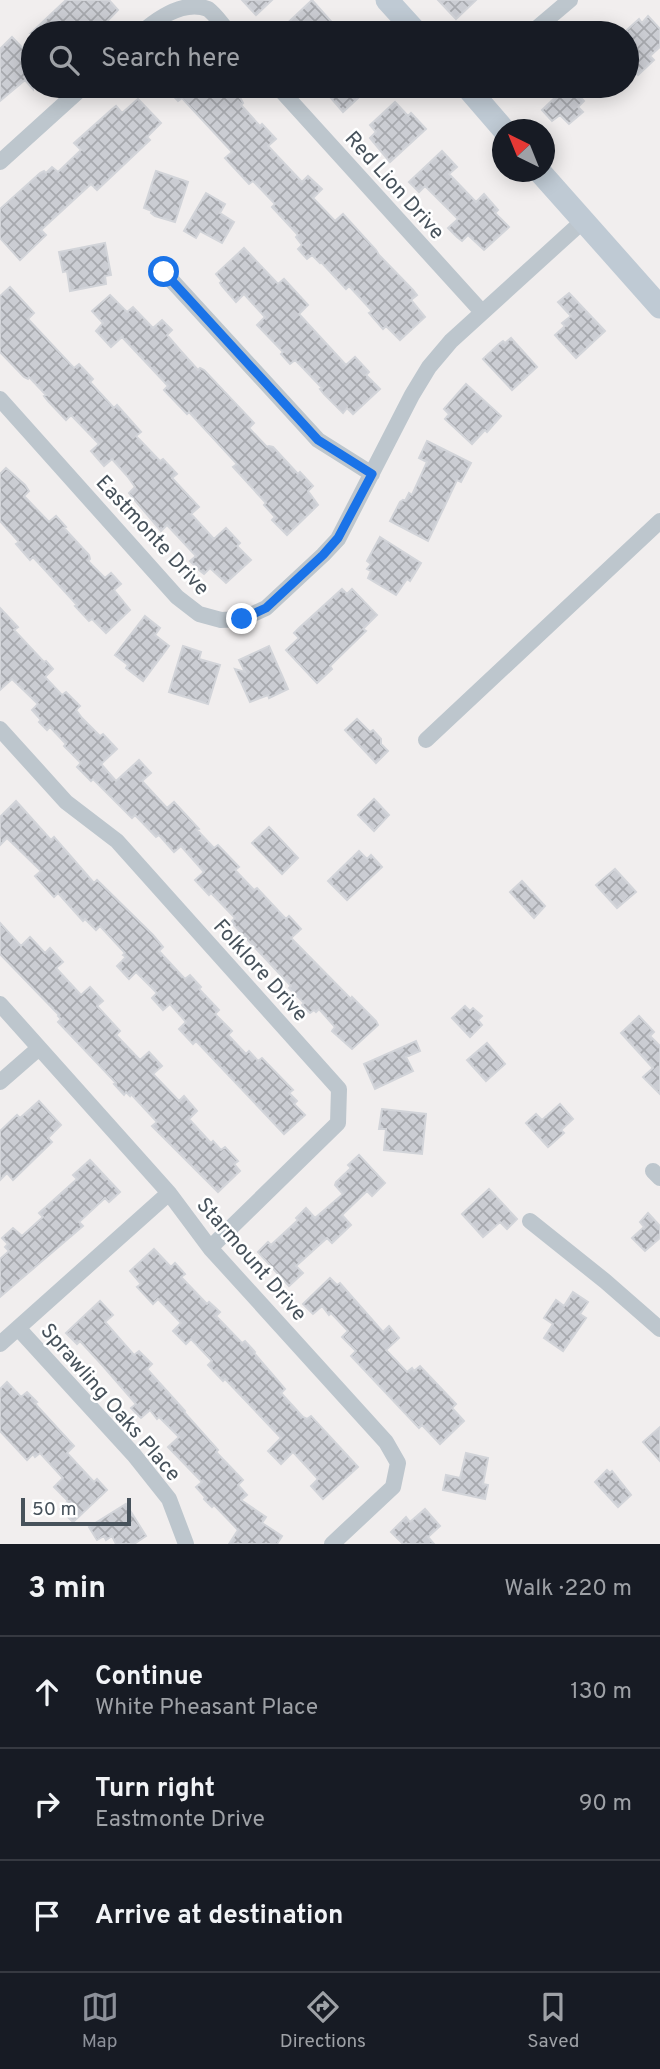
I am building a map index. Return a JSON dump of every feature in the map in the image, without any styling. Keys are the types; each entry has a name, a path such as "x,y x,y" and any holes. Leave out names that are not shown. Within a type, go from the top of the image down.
{"street":[{"path":"387,0 406,21"},
{"path":"545,21 570,0"},
{"path":"155,21 163,14 187,3 207,8 219,21"},
{"path":"0,162 71,98"},
{"name":"Red Lion Drive","path":"288,98 482,312"},
{"path":"477,98 495,119"},
{"path":"549,182 660,307"},
{"name":"Eastmonte Drive","path":"0,400 177,597 199,614 221,620 242,619 266,608 338,538 412,395 450,341 583,221"},
{"path":"164,272 318,440 372,474"},
{"path":"426,740 660,521"},
{"name":"Folklore Drive","path":"0,729 66,802 117,841 340,1089 338,1123 210,1248"},
{"name":"Starmount Drive","path":"0,1004 169,1193 210,1248 386,1441 397,1463 393,1487 332,1544"},
{"path":"0,1082 39,1048"},
{"path":"0,1344 169,1193"},
{"path":"530,1221 660,1329"},
{"name":"Sprawling Oaks Place","path":"18,1328 134,1455 169,1499 186,1544"}],"building":[{"path":"66,0 109,0 118,10 107,21 44,21"},
{"path":"242,0 272,0 256,15"},
{"path":"312,0 331,21 290,21"},
{"path":"438,0 476,0 456,19"},
{"path":"648,16 660,29 660,47 650,56 654,60 639,74 639,21 637,21 639,19 642,23"},
{"path":"12,37 21,46 21,83 0,101 0,49"},
{"path":"182,98 240,98 243,103 241,105 276,139 268,146 302,182 308,176 322,189 313,198 335,221 343,214 417,295 411,300 425,317 400,340 386,326 383,329 369,313 372,311 349,286 346,289 321,262 312,255 307,259 298,249 302,245 296,237 298,235 272,207 275,204 253,181 249,184 225,158 232,152"},
{"path":"331,98 358,98 343,112"},
{"path":"554,98 581,98 584,101 578,107 583,112 569,124 560,115 550,119 542,110"},
{"path":"138,99 161,123 147,137 150,140 97,190 91,184 41,230 46,235 20,260 0,238 0,209 40,173 46,173 52,167 58,172 81,150 74,143 116,106 122,113"},
{"path":"395,102 408,116 411,113 426,129 390,162 370,138 376,132 370,125"},
{"path":"442,151 457,167 449,174 476,202 484,194 498,210 495,213 509,227 484,250 468,235 462,241 457,237 448,228 458,219 425,186 419,192 409,182"},
{"path":"156,171 188,182 175,222 155,216 152,211 144,208"},
{"path":"206,193 225,204 220,213 234,222 222,243 200,231 196,238 184,231"},
{"path":"105,243 111,275 105,276 106,284 70,291 67,271 63,272 59,252"},
{"path":"244,248 278,284 284,279 308,305 299,314 346,365 355,357 369,372 366,375 380,389 353,414 347,408 343,413 295,360 290,364 281,354 283,352 257,325 265,317 244,294 236,302 220,283 222,281 216,274"},
{"path":"10,287 34,313 28,319 74,368 79,364 93,379 90,382 114,408 117,405 141,432 136,436 177,474 172,478 199,507 191,514 214,539 226,528 240,543 237,546 251,560 226,583 210,568 204,574 190,561 196,556 167,525 161,531 129,493 135,487 112,459 104,466 91,451 99,444 71,415 66,420 29,377 24,377 0,352 0,296"},
{"path":"569,293 605,331 576,358 555,335 565,326 562,323 571,316 558,302"},
{"path":"110,295 127,312 133,307 153,328 162,320 172,330 167,335 180,350 198,370 204,370 254,423 249,428 313,486 308,491 318,505 287,535 272,520 275,517 264,505 266,503 233,467 237,464 189,412 187,414 164,390 168,386 122,337 111,347 96,331 103,323 92,311"},
{"path":"511,338 537,367 512,390 483,359 503,341 505,343"},
{"path":"466,384 501,416 472,444 445,419 449,414 444,409"},
{"path":"427,441 471,463 461,482 457,480 428,541 390,521 400,502 405,501 409,493 412,495 427,462 419,458"},
{"path":"6,468 25,485 29,491 24,496 49,522 56,516 89,555 88,561 105,578 111,573 121,584 114,590 130,610 106,633 92,619 89,621 33,557 30,560 16,544 19,542 0,521 0,474"},
{"path":"380,537 421,563 410,581 407,579 396,595 368,578 371,571 367,569 371,564 367,561"},
{"path":"342,589 347,594 352,589 377,615 363,629 366,631 330,666 332,669 317,683 286,650 299,638 294,633"},
{"path":"0,608 18,627 14,630 53,669 45,677 62,695 66,692 80,706 76,710 82,718 117,749 101,764 116,781 139,760 151,773 142,781 167,808 174,802 214,848 218,845 239,867 235,870 254,890 257,888 286,919 289,916 301,929 291,938 376,1021 378,1025 352,1049 332,1031 335,1027 319,1009 310,1013 302,1005 304,1003 289,988 291,986 231,922 235,918 195,880 204,872 181,846 174,852 159,835 156,837 135,815 132,818 93,779 91,781 77,767 81,763 64,746 66,744 50,727 47,730 39,722 41,720 32,710 38,704 12,679 0,690"},
{"path":"145,616 160,628 155,635 169,646 143,681 115,655"},
{"path":"183,646 201,652 199,659 220,665 208,704 169,692"},
{"path":"269,646 288,689 269,698 268,695 250,702 235,669 245,672 239,660"},
{"path":"357,719 370,732 373,730 388,751 376,763 345,730"},
{"path":"374,799 389,815 374,831 358,815"},
{"path":"16,801 51,840 54,837 94,883 97,880 153,935 163,947 159,951 185,979 190,975 201,987 199,989 219,1010 215,1014 232,1031 228,1035 246,1054 249,1051 258,1061 262,1058 293,1090 289,1093 297,1101 294,1104 305,1115 284,1134 196,1041 193,1044 179,1029 186,1022 170,1004 163,1010 152,998 157,993 136,972 129,979 117,966 126,957 123,955 125,953 100,926 96,930 85,919 83,921 58,893 54,897 35,876 41,871 7,838 0,845 0,817"},
{"path":"269,827 298,858 282,874 252,843"},
{"path":"359,851 367,859 371,855 382,867 347,900 328,881"},
{"path":"615,869 636,892 617,908 596,885"},
{"path":"522,881 545,906 534,918 510,892"},
{"path":"0,923 21,946 30,937 45,953 50,948 63,962 56,968 81,995 90,987 103,1001 97,1006 120,1031 116,1035 140,1060 149,1052 162,1066 153,1074 179,1101 184,1096 197,1111 189,1119 211,1143 213,1141 221,1150 225,1147 238,1161 234,1164 240,1171 218,1192 152,1126 157,1122 131,1094 130,1096 126,1092 124,1095 114,1084 116,1083 58,1022 61,1019 59,1015 0,954"},
{"path":"465,1006 470,1011 473,1008 482,1016 478,1020 482,1025 470,1037 452,1018"},
{"path":"639,1016 654,1032 650,1036 660,1046 660,1094 643,1077 653,1068 621,1033"},
{"path":"416,1041 420,1051 406,1057 413,1071 375,1089 364,1064"},
{"path":"487,1043 505,1064 486,1081 467,1060"},
{"path":"39,1101 61,1125 48,1138 52,1142 13,1180 7,1173 0,1180 0,1131 17,1115 20,1118"},
{"path":"560,1104 573,1119 561,1130 564,1133 548,1147 526,1123 536,1114 542,1120"},
{"path":"382,1109 426,1114 422,1154 384,1150 386,1129 379,1129"},
{"path":"359,1155 385,1183 372,1196 367,1191 342,1215 351,1225 332,1243 327,1238 296,1266 303,1273 289,1286 258,1252 268,1242 271,1245 298,1220 296,1218 306,1208 315,1218 343,1194 335,1185 336,1182 351,1168 348,1165"},
{"path":"90,1160 120,1192 109,1202 105,1198 79,1222 83,1226 0,1297 0,1259 9,1251 5,1247 8,1244 2,1238 13,1228 22,1236 43,1217 39,1213 77,1179 73,1175"},
{"path":"489,1189 517,1219 507,1229 500,1222 483,1237 462,1214"},
{"path":"648,1213 660,1226 660,1238 645,1251 632,1238 644,1227 640,1222"},
{"path":"154,1249 171,1267 175,1263 185,1274 181,1277 207,1304 209,1302 220,1312 216,1316 242,1343 245,1341 255,1352 285,1389 281,1393 303,1417 307,1419 311,1416 358,1467 323,1499 311,1486 318,1479 293,1452 281,1464 268,1451 281,1438 225,1379 223,1381 208,1365 212,1361 191,1339 186,1344 173,1331 181,1323 158,1299 153,1304 137,1287 141,1284 130,1271"},
{"path":"330,1278 337,1285 340,1283 383,1332 389,1326 399,1338 386,1350 407,1372 420,1366 456,1404 452,1408 464,1421 440,1444 422,1425 419,1428 351,1356 356,1351 342,1337 348,1331 331,1313 329,1315 322,1306 313,1314 303,1304"},
{"path":"573,1292 588,1302 580,1314 586,1318 563,1351 544,1338 553,1324 544,1318 556,1300 564,1306"},
{"path":"100,1301 113,1315 105,1322 134,1355 139,1351 152,1364 147,1369 218,1450 216,1452 243,1480 238,1485 247,1495 241,1500 266,1517 262,1523 282,1536 277,1544 229,1544 238,1530 214,1505 212,1507 204,1499 196,1487 202,1482 168,1447 179,1437 150,1410 141,1418 131,1408 136,1404 103,1366 80,1341 77,1344 66,1333"},
{"path":"7,1382 21,1397 27,1392 37,1402 35,1403 39,1408 74,1446 67,1453 94,1482 97,1479 107,1490 73,1522 60,1509 68,1501 54,1487 63,1478 40,1453 35,1457 33,1454 27,1460 0,1431 0,1389"},
{"path":"660,1427 660,1461 643,1442"},
{"path":"466,1453 488,1458 483,1484 488,1485 485,1499 443,1490 446,1475 460,1478"},
{"path":"607,1470 610,1473 612,1471 631,1495 618,1507 595,1482"},
{"path":"126,1504 146,1536 134,1544 116,1544 112,1536 106,1540 104,1536 97,1540 89,1527"},
{"path":"425,1509 440,1526 428,1537 434,1544 403,1544 391,1532 406,1517 410,1522"}],"route":[{"path":"164,272 318,440 372,474 338,538 323,555 266,608 242,619"}]}
